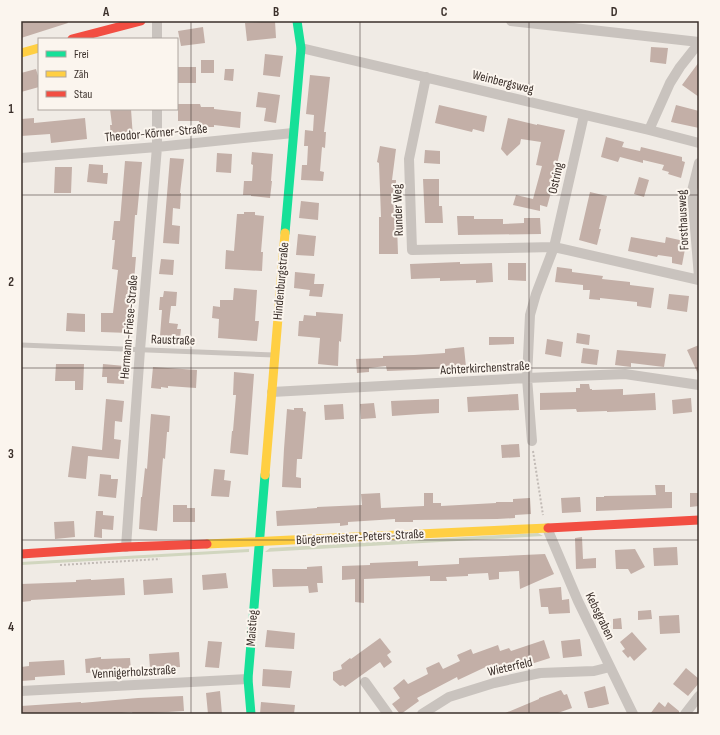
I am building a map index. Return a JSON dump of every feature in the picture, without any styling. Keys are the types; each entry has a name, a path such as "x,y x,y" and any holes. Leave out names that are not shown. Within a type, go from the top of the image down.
{"street":[{"path":"76,38 141,21"},
{"path":"157,21 157,38"},
{"name":"Hindenburgstraße","path":"259,542 301,48 297,21"},
{"path":"511,21 699,42"},
{"path":"649,130 670,84 680,67 699,42"},
{"path":"21,53 38,48"},
{"name":"Weinbergsweg","path":"301,48 699,143"},
{"name":"Runder Weg","path":"426,77 409,159 412,250 554,247"},
{"name":"Hermann-Friese-Straße","path":"126,547 140,350 158,147 157,110"},
{"name":"Ostring","path":"532,441 527,378 530,315 536,294 554,247 584,115"},
{"name":"Theodor-Körner-Straße","path":"21,158 158,147 294,133"},
{"name":"Forsthausweg","path":"699,163 692,190 699,277"},
{"path":"554,247 699,280"},
{"name":"Achterkirchenstraße","path":"272,392 625,374 699,385"},
{"name":"Bürgermeister-Peters-Straße","path":"21,554 126,547 259,542 699,520"},
{"name":"Kebsgraben","path":"548,528 578,601 633,714"},
{"name":"Maistieg","path":"251,714 248,679 259,542"},
{"name":"Wieterfeld","path":"422,714 449,697 494,683 540,673 594,671 610,667"},
{"name":"Vennigerholzstraße","path":"21,691 248,679"},
{"path":"365,682 388,714"},
{"path":"685,714 699,696"}],"lane":[{"name":"Raustraße","path":"21,345 275,355"}],"path":[{"path":"532,441 543,516 548,528"}],"green space":[{"path":"538,533 543,536 265,552 270,548"},
{"path":"249,549 249,552 21,565 21,562"}],"building":[{"path":"21,21 67,21 68,23 21,38"},
{"path":"275,21 276,38 247,41 245,23"},
{"path":"203,27 205,43 181,46 178,31"},
{"path":"651,47 668,48 666,64 650,62"},
{"path":"265,54 283,56 280,77 263,75"},
{"path":"201,60 214,60 214,73 201,73"},
{"path":"699,62 699,97 682,85"},
{"path":"178,67 196,67 196,83 178,83"},
{"path":"36,69 38,76 38,87 21,92 21,73"},
{"path":"225,69 234,69 233,81 224,80"},
{"path":"310,75 330,77 324,132 326,132 325,148 322,147 320,171 324,172 323,181 301,180 302,165 307,165 308,146 304,146 305,130 313,131 314,115 306,114"},
{"path":"258,92 280,95 276,123 264,121 266,108 256,107"},
{"path":"178,104 200,104 201,107 214,107 214,109 241,112 240,128 214,125 214,127 199,127 199,121 178,121"},
{"path":"439,105 487,116 484,132 473,129 472,132 435,123"},
{"path":"676,105 699,111 699,128 671,122"},
{"path":"110,110 131,110 133,138 111,140 110,125 112,125"},
{"path":"34,118 34,123 85,118 87,139 51,143 50,134 21,136 21,119"},
{"path":"508,118 565,130 547,207 540,205 540,211 513,205 516,195 533,199 542,166 536,165 541,142 521,139 520,144 507,156 501,149"},
{"path":"606,137 624,142 622,147 640,151 641,147 682,157 682,161 685,162 681,178 668,174 669,172 662,170 664,165 643,160 643,163 620,157 618,162 601,157"},
{"path":"380,146 396,149 392,180 396,180 398,254 379,254 379,217 381,217 379,163 377,162"},
{"path":"425,150 440,151 440,164 424,163"},
{"path":"252,152 273,154 270,198 243,195 244,181 252,181"},
{"path":"217,153 232,154 231,173 216,172"},
{"path":"170,158 184,159 180,193 180,209 173,208 172,225 180,226 179,244 163,243"},
{"path":"125,161 142,162 137,215 135,215 132,257 136,257 132,305 130,305 129,333 101,332 101,313 113,313 118,270 112,269 115,240 112,240 114,221 120,221"},
{"path":"89,164 103,165 103,173 108,173 107,184 87,182"},
{"path":"55,167 72,167 71,193 54,193"},
{"path":"639,177 649,180 644,197 634,194"},
{"path":"423,179 439,179 439,206 442,206 443,223 425,223"},
{"path":"590,192 607,196 599,229 601,229 597,245 579,240"},
{"path":"301,201 319,203 318,220 299,218"},
{"path":"244,212 255,212 255,215 264,216 261,252 263,252 262,271 225,269 226,250 234,251 237,214 244,214"},
{"path":"457,216 474,216 474,219 503,219 503,224 524,223 524,218 540,218 541,234 458,235"},
{"path":"298,234 316,236 314,256 296,255"},
{"path":"631,237 665,243 666,237 684,241 682,249 685,249 682,265 672,263 672,257 658,255 657,257 628,251"},
{"path":"161,259 174,260 173,275 159,274"},
{"path":"460,262 460,264 492,263 493,282 476,283 476,280 440,281 440,278 411,279 410,264"},
{"path":"508,263 526,263 526,281 508,280"},
{"path":"557,267 572,269 572,272 603,276 602,279 630,282 630,285 654,288 651,308 637,306 637,302 600,298 600,300 589,299 590,290 583,290 583,285 555,282"},
{"path":"295,272 315,274 314,284 324,284 322,297 309,296 310,290 294,288"},
{"path":"234,288 257,290 255,321 259,321 257,341 218,338 219,319 212,318 213,306 220,307 220,300 233,300"},
{"path":"164,291 177,292 176,306 171,306 169,323 178,324 177,329 181,329 180,338 160,336 162,310 159,310 160,297 163,297"},
{"path":"669,294 689,296 687,312 667,309"},
{"path":"316,312 343,314 341,342 339,341 338,366 318,364 320,338 298,336 299,321 303,321 304,315 316,316"},
{"path":"67,313 85,314 85,332 66,331"},
{"path":"577,333 590,335 589,345 576,343"},
{"path":"489,337 514,337 514,344 489,345"},
{"path":"547,339 563,342 561,357 545,354"},
{"path":"699,345 699,376 687,350"},
{"path":"464,347 466,367 387,371 386,366 369,368 369,372 357,373 356,359 445,353 445,349"},
{"path":"583,348 599,350 597,365 581,363"},
{"path":"617,350 666,354 664,367 631,363 631,367 615,365"},
{"path":"56,364 84,364 83,390 75,390 75,381 55,381"},
{"path":"103,364 125,366 124,384 107,383 107,377 102,377"},
{"path":"153,367 197,370 196,388 168,386 168,388 161,387 161,389 151,388"},
{"path":"234,372 254,374 248,455 230,453 236,395 233,395"},
{"path":"580,384 589,384 590,389 592,390 623,389 623,395 655,393 656,410 577,412 576,409 540,410 540,393 576,392 576,388 580,388"},
{"path":"518,394 519,410 468,412 467,397"},
{"path":"691,398 692,412 673,414 672,400"},
{"path":"106,399 124,401 122,422 115,421 114,439 121,440 119,459 88,456 86,479 68,477 72,446 102,450"},
{"path":"439,399 439,413 392,416 391,401"},
{"path":"374,403 376,418 361,419 360,404"},
{"path":"343,404 344,419 325,420 324,405"},
{"path":"294,408 303,408 303,411 306,412 302,459 297,459 296,477 301,478 301,488 282,487 287,409 294,410"},
{"path":"151,414 170,416 165,459 163,458 157,531 139,529 141,497 145,468 147,469"},
{"path":"519,444 520,457 502,458 501,445"},
{"path":"214,469 225,470 224,480 231,481 229,497 211,496"},
{"path":"100,474 111,475 111,479 118,479 116,498 98,496"},
{"path":"655,485 665,485 665,492 672,492 672,508 596,511 596,497 656,495"},
{"path":"380,493 381,508 424,506 424,493 433,493 433,503 441,503 441,506 513,502 513,499 530,498 531,514 515,515 515,518 497,519 413,520 413,522 395,522 395,519 348,522 348,525 340,526 340,523 277,526 276,511 362,505 361,494"},
{"path":"690,493 699,493 699,506 690,507"},
{"path":"580,497 581,512 562,513 561,498"},
{"path":"173,505 187,505 187,508 195,508 195,522 173,522"},
{"path":"96,511 103,511 103,515 114,516 113,530 102,529 102,538 94,537"},
{"path":"74,521 75,537 55,539 54,522"},
{"path":"582,537 583,559 596,558 596,568 576,569 575,538"},
{"path":"677,547 678,565 654,566 653,548"},
{"path":"635,549 645,567 631,574 628,569 616,569 615,550"},
{"path":"545,554 554,574 520,589 519,571 499,572 499,579 489,580 488,573 446,577 447,581 430,581 430,576 364,579 364,603 355,602 355,579 342,580 342,566 418,561 418,566 459,564 459,558"},
{"path":"322,566 323,583 317,583 318,592 309,593 308,586 273,587 272,569 307,569 307,567"},
{"path":"226,573 228,588 203,590 202,575"},
{"path":"124,578 125,595 31,600 21,602 21,584 76,582 76,580"},
{"path":"172,578 173,593 144,595 143,580"},
{"path":"561,587 562,600 569,599 570,613 549,614 548,607 541,607 539,589"},
{"path":"651,610 652,619 638,620 638,611"},
{"path":"679,615 680,633 660,634 659,616"},
{"path":"621,618 622,629 613,629 613,619"},
{"path":"267,630 295,633 294,649 265,647"},
{"path":"632,632 647,649 634,661 630,656 628,658 622,651 625,649 620,642"},
{"path":"380,638 391,652 387,655 392,662 384,668 380,662 345,687 343,685 340,686 333,680 333,672 342,669 341,665"},
{"path":"580,639 582,656 563,658 561,641"},
{"path":"544,640 550,658 528,665 526,659 495,671 492,664 458,680 457,677 417,698 419,701 401,714 392,704 400,698 393,688 404,679 408,684 428,674 426,668 439,662 443,669 460,661 457,655 471,649 473,654 498,645 500,651 509,648 511,651"},
{"path":"208,641 222,642 219,668 205,667"},
{"path":"179,652 180,667 150,669 149,654"},
{"path":"101,657 101,659 130,658 131,671 86,673 85,659"},
{"path":"64,660 65,675 35,677 35,680 21,681 21,667 29,666 29,662"},
{"path":"686,668 699,679 699,683 688,696 673,684"},
{"path":"263,669 292,671 290,688 262,686"},
{"path":"605,686 609,704 588,708 584,692"},
{"path":"561,690 564,695 567,694 572,708 555,714 503,714 539,698"},
{"path":"220,691 222,714 208,714 206,693"},
{"path":"183,696 184,711 136,714 133,714 132,712 111,714 21,714 21,706"},
{"path":"261,702 295,705 294,714 260,714"},
{"path":"659,702 665,707 668,702 679,711 679,714 650,714"}],"traffic: fast":[{"path":"285,233 301,48 297,21"},
{"path":"251,714 248,679 265,475"}],"traffic: slow":[{"path":"21,53 38,48"},
{"path":"265,475 285,233"},
{"path":"207,544 548,528"}],"traffic: jam":[{"path":"76,38 141,21"},
{"path":"548,528 699,520"},
{"path":"21,554 126,547 207,544"}]}
